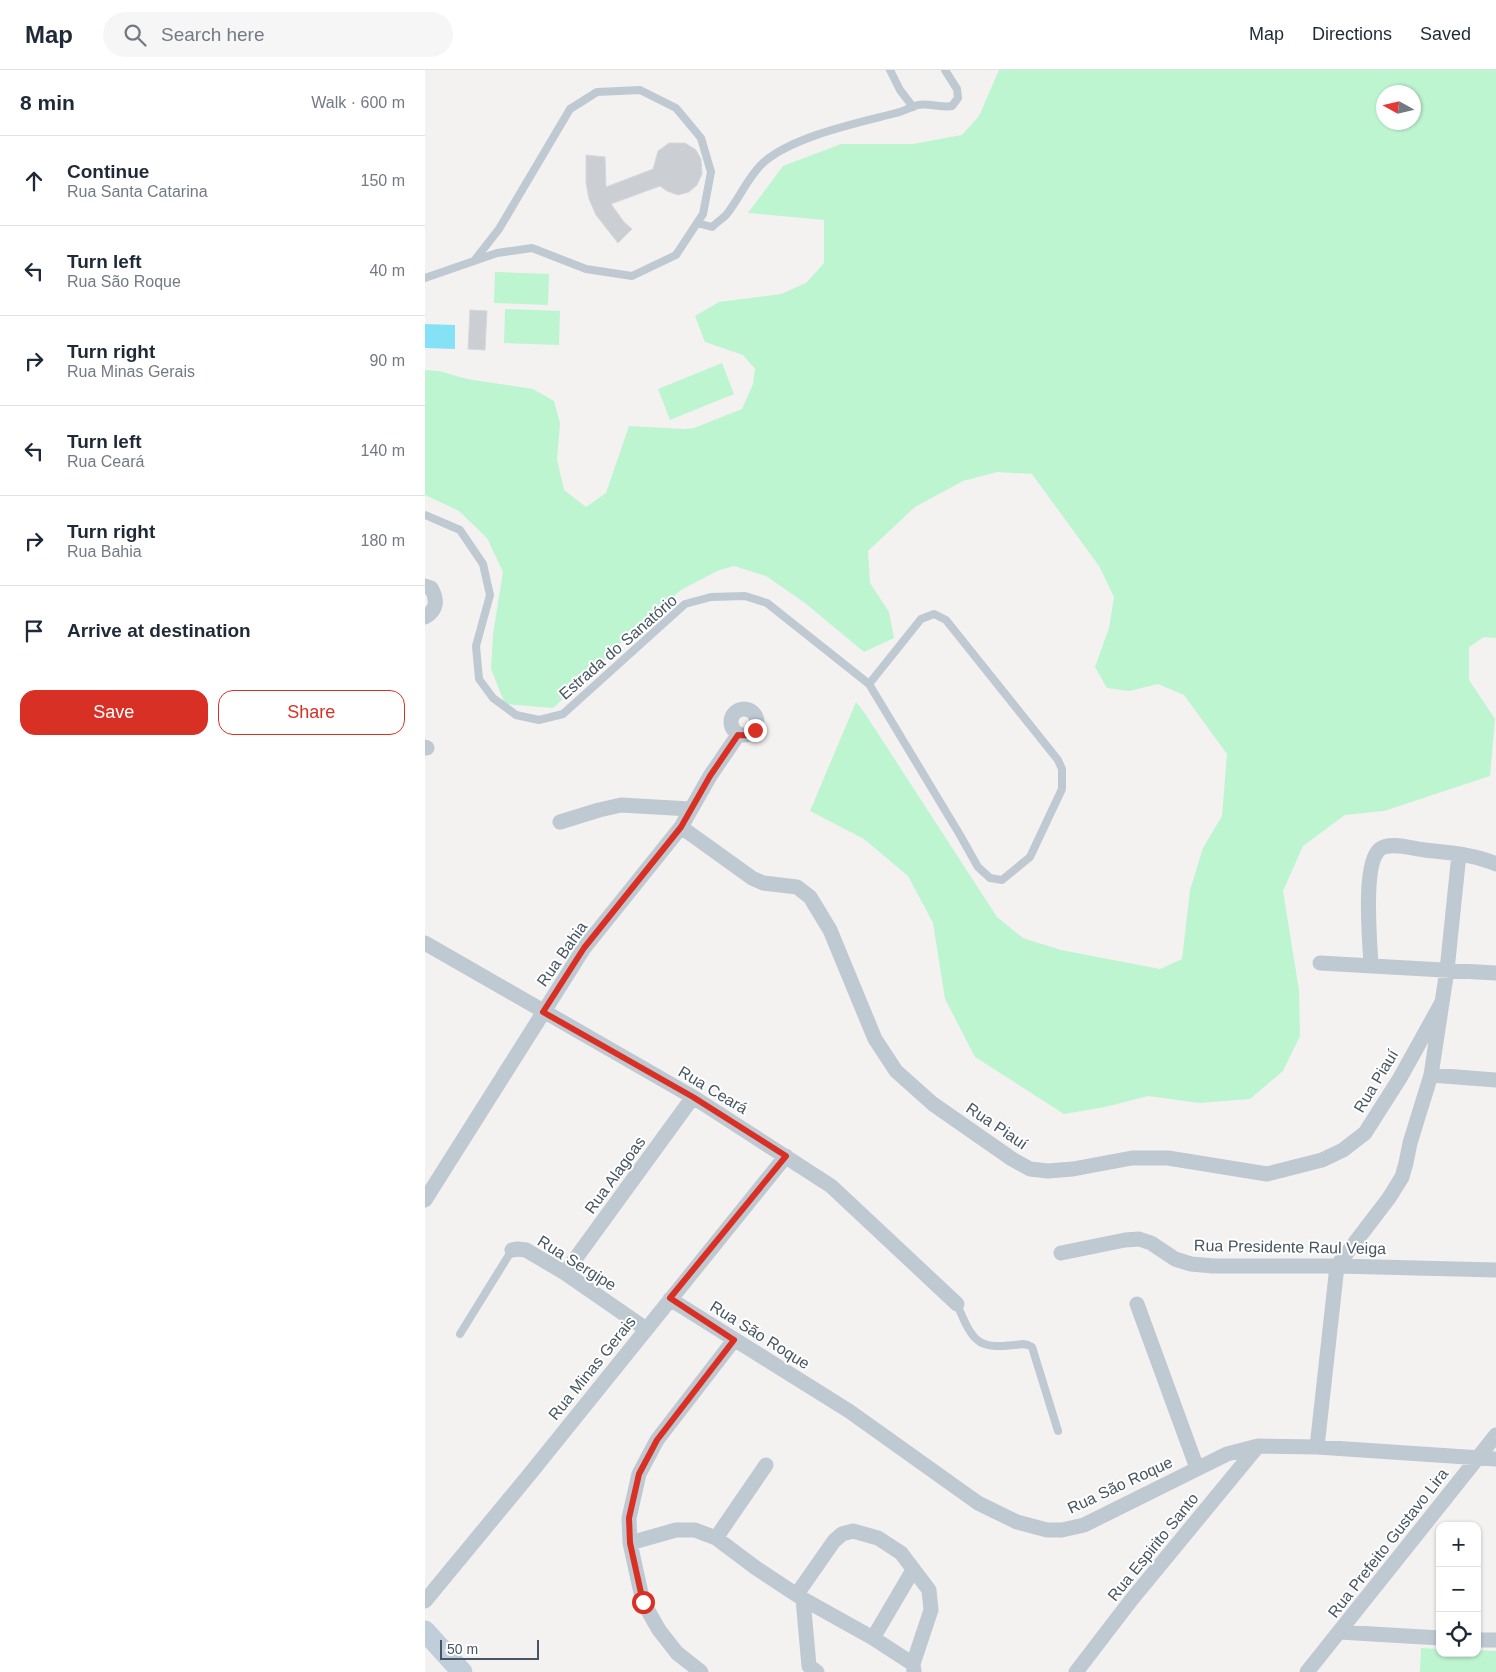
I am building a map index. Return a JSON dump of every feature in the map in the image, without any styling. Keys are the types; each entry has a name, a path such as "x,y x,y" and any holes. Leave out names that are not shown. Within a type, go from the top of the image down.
{"main road":[{"path":"425,1631 463,1672"}],"street":[{"path":"425,586 431,588 436,600 435,608 425,617"},
{"name":"Rua Bahia","path":"425,1200 584,948 681,827 710,776 738,735"},
{"path":"560,822 621,805 691,809"},
{"name":"Rua Piauí","path":"681,827 751,878 763,883 797,887 810,897 830,930 875,1039 896,1071 933,1104 1012,1159 1030,1168 1047,1171 1073,1169 1132,1158 1168,1158 1267,1174 1322,1160 1343,1150 1365,1134 1400,1078 1441,1004"},
{"path":"1371,965 1368,906 1370,880 1374,858 1381,849 1393,846 1459,854 1496,864"},
{"path":"1317,1447 1337,1266 1389,1198 1401,1177 1431,1075 1447,970 1459,854"},
{"name":"Rua Ceará","path":"425,942 543,1012 693,1097 831,1186 957,1304"},
{"path":"1320,963 1496,972"},
{"path":"1431,1075 1496,1080"},
{"name":"Rua Alagoas","path":"565,1273 693,1097"},
{"name":"Rua Minas Gerais","path":"425,1601 786,1156"},
{"name":"Rua Presidente Raul Veiga","path":"1061,1253 1139,1239 1175,1259 1191,1264 1213,1266 1337,1266 1496,1270"},
{"name":"Rua Sergipe","path":"512,1250 526,1250 565,1273 646,1329"},
{"name":"Rua São Roque","path":"670,1298 849,1411 979,1503 1017,1522 1047,1530 1062,1530 1083,1525 1129,1504 1227,1454 1258,1446 1317,1447 1496,1459"},
{"path":"1137,1304 1197,1468"},
{"path":"701,1672 677,1653 659,1630 643,1602 630,1543 629,1518 639,1474 657,1440 734,1340"},
{"name":"Rua Prefeito Gustavo Lira","path":"1307,1672 1496,1435"},
{"name":"Rua Espirito Santo","path":"1075,1672 1132,1599 1258,1446"},
{"path":"716,1538 766,1464"},
{"path":"630,1543 677,1530 695,1530 716,1538 756,1568 800,1596 873,1638 913,1668 931,1610 929,1590 901,1553 878,1538 853,1531 842,1534 834,1541 800,1596 810,1670"},
{"path":"873,1638 913,1570"},
{"path":"1339,1632 1436,1638"},
{"path":"1481,1640 1496,1640"}],"lane":[{"path":"890,70 900,90 913,107"},
{"path":"697,223 711,227 725,216 752,176 764,162 818,135 903,112 918,105 952,106 958,98 957,89 945,70"},
{"path":"425,278 474,261 497,253 532,248 585,269 632,276 676,255 703,214 711,172 701,138 676,108 639,90 597,92 570,109 499,229 474,261"},
{"name":"Estrada do Sanatório","path":"425,515 459,530 483,564 490,595 476,646 479,680 493,698 516,715 539,720 563,714 685,604 711,597 745,596 767,604 869,684 978,867 990,878 1002,880 1030,857 1062,789 1062,769 1058,760 946,620 934,614 921,619 869,684"},
{"path":"460,1334 512,1250"},
{"path":"957,1304 972,1336 982,1344 993,1346 1023,1344 1032,1347 1058,1431"}],"green space":[{"path":"999,70 1496,70 1496,638 1484,637 1469,647 1469,680 1495,719 1490,776 1384,811 1345,815 1303,846 1283,891 1299,990 1300,1036 1283,1071 1250,1099 1199,1103 1148,1096 1105,1107 1064,1114 975,1057 945,999 933,923 908,876 864,839 810,811 856,702 997,917 1023,938 1061,950 1160,969 1182,959 1190,890 1203,848 1222,816 1227,754 1184,695 1158,684 1129,691 1107,688 1095,667 1109,628 1114,597 1099,566 1032,474 997,472 963,481 915,507 868,551 870,583 889,612 894,638 864,652 805,603 766,576 734,566 717,571 681,590 629,634 588,677 553,708 505,704 491,669 493,634 503,572 487,538 459,511 425,495 425,370 439,371 467,379 533,389 554,401 560,423 557,459 564,490 586,507 606,493 629,426 694,428 742,409 753,384 755,369 743,355 705,342 695,316 719,302 781,294 806,283 824,263 824,220 748,213 783,166 841,144 913,144 962,135 979,116"},
{"path":"495,272 549,274 548,305 494,303"},
{"path":"505,309 560,311 559,345 504,343"},
{"path":"722,363 734,394 670,420 658,389"},
{"path":"1421,1648 1436,1649 1436,1657 1481,1657 1481,1650 1496,1651 1496,1672 1420,1672"}],"water":[{"path":"425,324 455,325 455,349 425,348"}],"building":[{"path":"669,143 685,143 696,150 701,159 702,174 697,185 689,192 678,195 660,186 611,204 624,222 632,229 618,243 596,215 589,199 586,183 586,155 605,157 606,187 653,169 658,151"},
{"path":"470,310 487,311 485,350 468,349"}],"route":[{"path":"643,1602 630,1543 629,1518 639,1474 657,1440 734,1340 670,1298 786,1156 693,1097 543,1012 584,948 681,827 710,776 738,735 745,736 755,730"}]}
